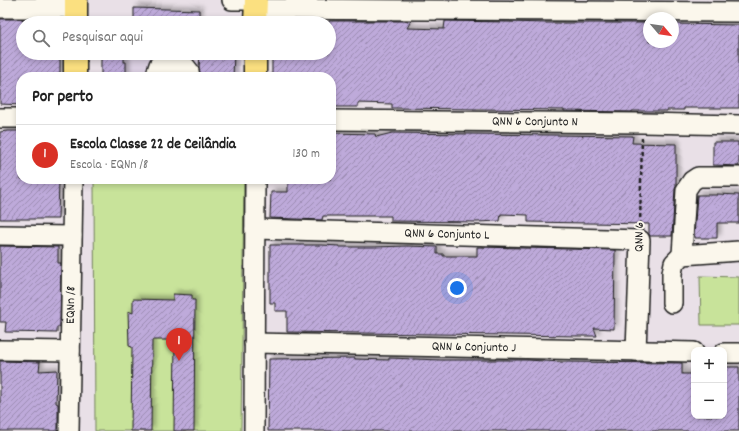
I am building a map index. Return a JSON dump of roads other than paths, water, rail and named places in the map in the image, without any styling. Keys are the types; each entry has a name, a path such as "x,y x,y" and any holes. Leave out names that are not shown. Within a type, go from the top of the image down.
{"main road":[{"path":"75,72 76,60"},
{"path":"255,60 255,72"}],"street":[{"path":"232,0 256,8 739,12"},
{"path":"0,8 76,10"},
{"path":"157,72 159,66 164,63 184,66 189,72"},
{"path":"0,118 16,118"},
{"name":"QNN 6 Conjunto N","path":"336,120 739,125"},
{"path":"682,255 686,190 692,181 698,177 739,177"},
{"name":"EQNn /8","path":"69,431 73,184"},
{"path":"254,431 255,184"},
{"name":"QNN 6 Conjunto L","path":"255,229 640,240"},
{"path":"0,235 72,236"},
{"name":"QNN 6","path":"636,351 640,240"},
{"path":"672,303 672,273 674,263 682,255 739,251"},
{"name":"QNN 6 Conjunto J","path":"254,343 691,352"},
{"path":"0,350 70,351"},
{"path":"727,353 739,353"}],"place":[{"name":"Escola Classe 22 de Ceilândia","path":"179,361"}]}
